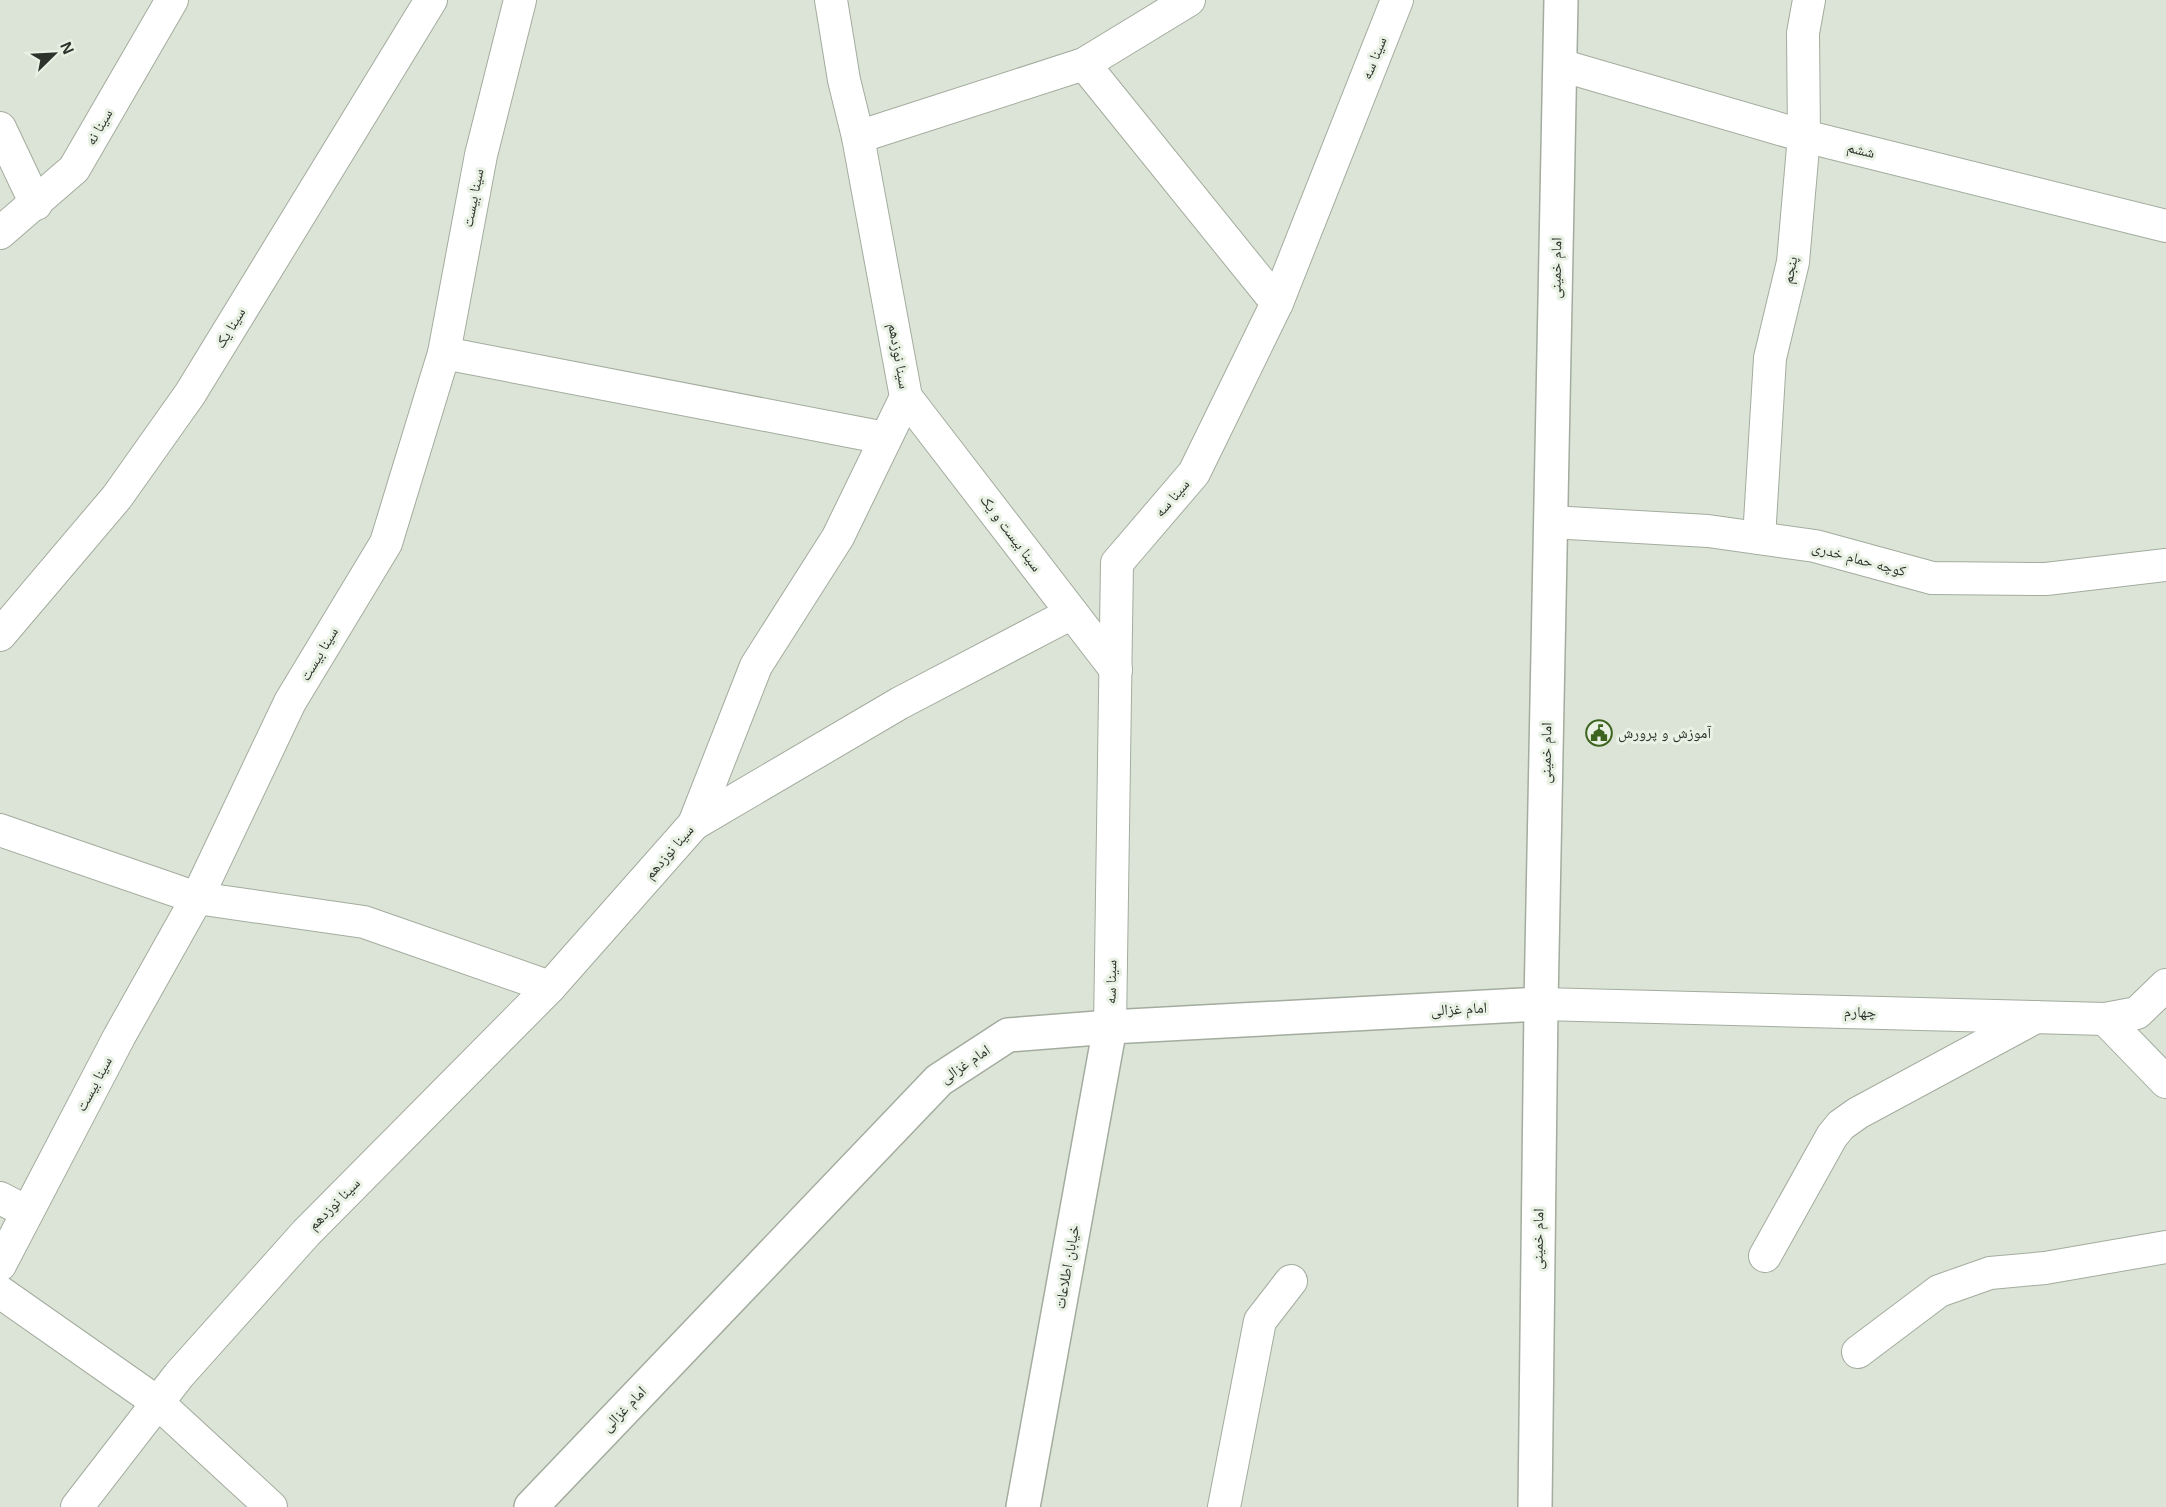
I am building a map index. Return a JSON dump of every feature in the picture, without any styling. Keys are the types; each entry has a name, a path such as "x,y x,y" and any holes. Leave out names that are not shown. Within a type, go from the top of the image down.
{"street":[{"name":"سینا نه","path":"0,233 74,169 172,0"},
{"name":"سینا یک","path":"0,635 117,497 190,394 431,0"},
{"name":"سینا بیست","path":"0,1265 119,1037 197,898 290,702 386,543 444,353 481,156 520,0"},
{"name":"سینا نوزدهم","path":"77,1507 179,1375 306,1233 550,987 694,824 756,666 838,537 906,397 858,137 844,80 831,0"},
{"path":"858,137 1084,64 1189,0"},
{"name":"سینا سه","path":"1110,1027 1117,562 1194,473 1277,303 1397,0"},
{"name":"امام خمینی","path":"1535,1507 1541,1004 1561,0"},
{"name":"پنجم","path":"1759,538 1770,358 1793,262 1804,136 1803,33 1809,0"},
{"path":"1084,64 1277,303"},
{"name":"ششم","path":"1560,65 1804,136 2166,226"},
{"path":"0,128 36,204"},
{"path":"444,353 885,438"},
{"name":"سینا بیست و یک","path":"906,397 1116,670"},
{"name":"کوچه حمام خدری","path":"1551,522 1708,531 1815,546 1932,578 2046,579 2166,565"},
{"path":"694,824 900,702 1072,613"},
{"path":"0,830 197,898 364,922 550,987"},
{"name":"چهارم","path":"1541,1004 2105,1019 2137,1013 2166,985"},
{"name":"امام غزالی","path":"531,1507 939,1080 1008,1035 1110,1027 1541,1004"},
{"path":"1765,1256 1832,1136 1841,1125 1858,1113 2036,1017"},
{"path":"2105,1019 2166,1082"},
{"name":"خیابان اطلاعات","path":"1023,1507 1110,1027"},
{"path":"0,1198 27,1212"},
{"path":"1858,1352 1939,1291 1990,1273 2045,1268 2166,1247"},
{"path":"1224,1507 1260,1321 1291,1281"},
{"path":"0,1293 158,1402 271,1507"}],"place":[{"name":"آموزش و پرورش","path":"1599,733"}]}
